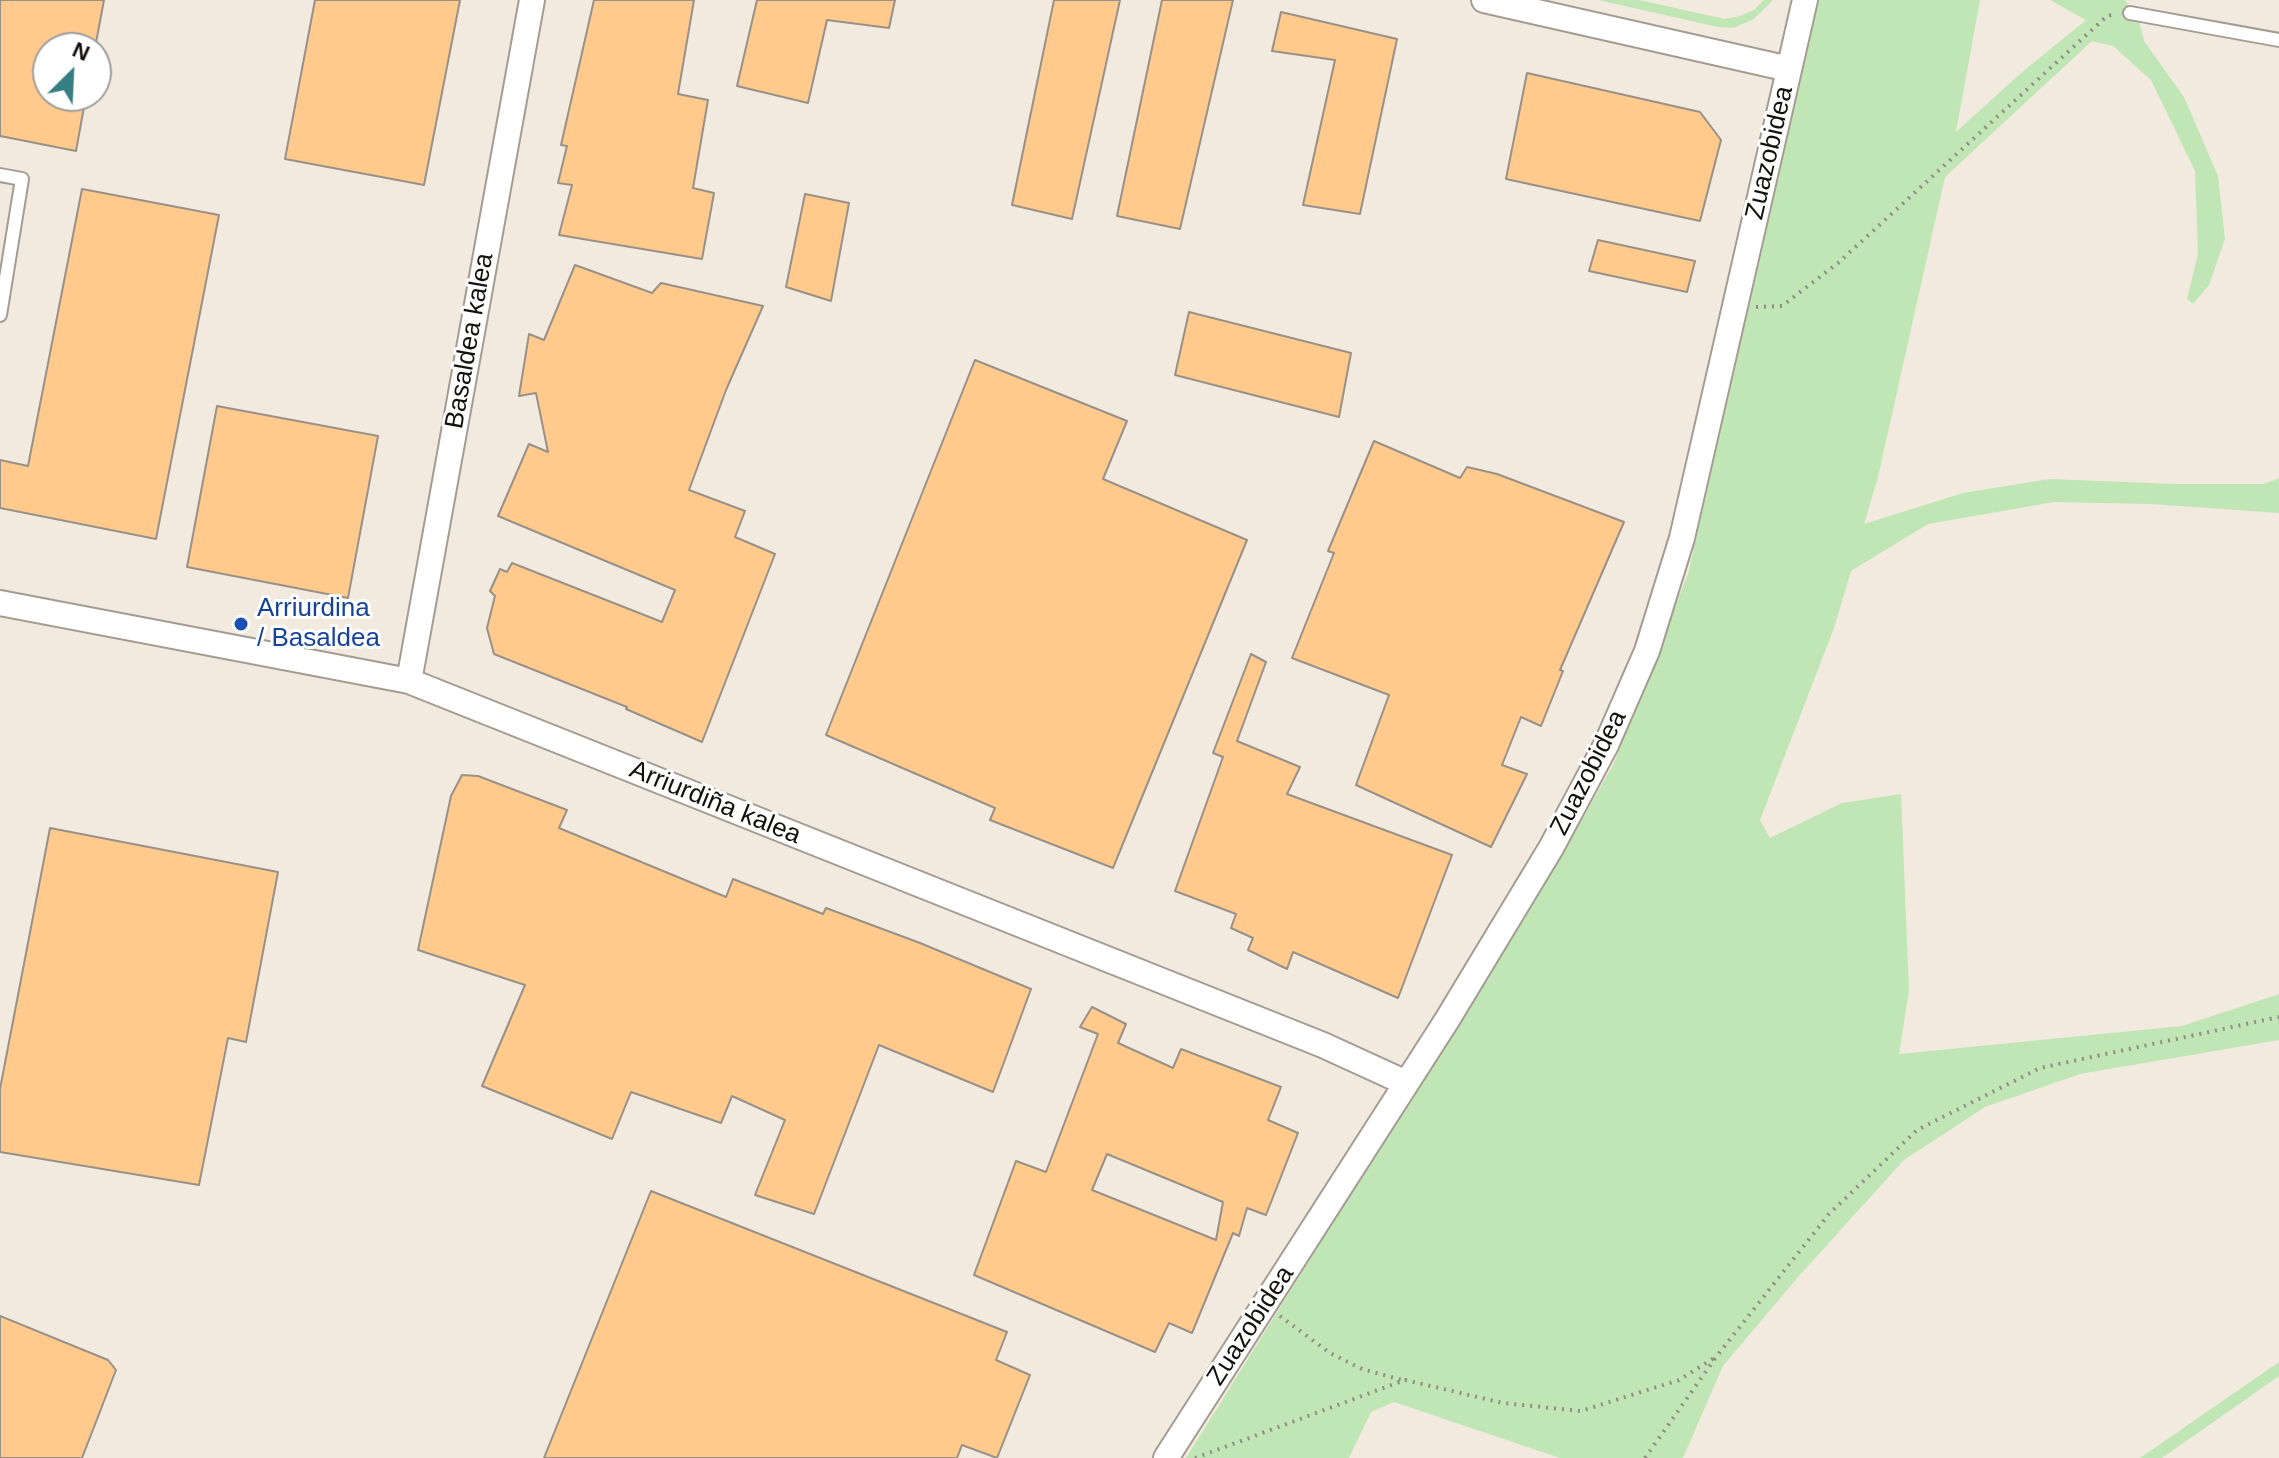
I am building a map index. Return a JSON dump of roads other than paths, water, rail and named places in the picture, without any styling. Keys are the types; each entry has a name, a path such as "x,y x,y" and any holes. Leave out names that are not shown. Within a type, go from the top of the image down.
{"street":[{"name":"Basaldea kalea","path":"409,681 532,0"},
{"path":"1484,0 1789,69"},
{"name":"Zuazobidea","path":"1166,1458 1406,1083 1551,848 1606,745 1647,651 1682,538 1805,0"},
{"name":"Arriurdiña kalea","path":"0,603 409,681 1323,1045 1406,1083"}],"lane":[{"path":"2130,13 2279,40"},
{"path":"0,175 22,179 0,315"}],"place":[{"name":"Arriurdina / Basaldea","path":"241,624"}]}
